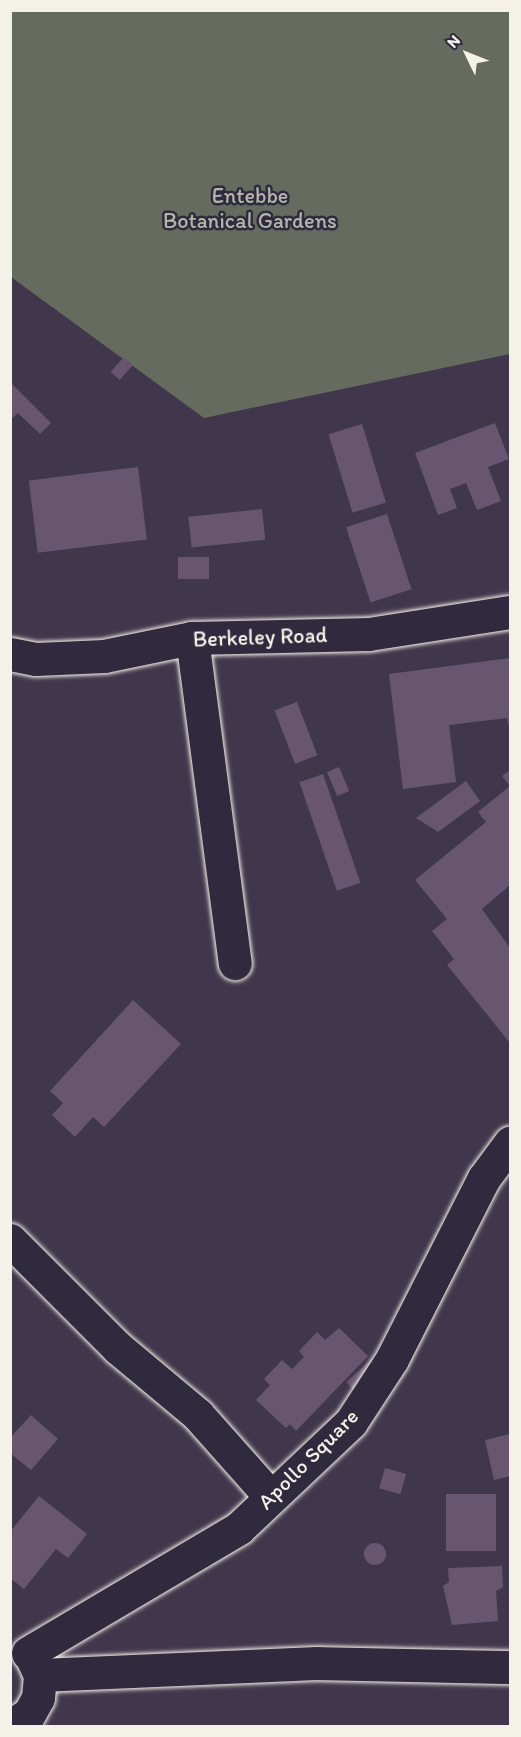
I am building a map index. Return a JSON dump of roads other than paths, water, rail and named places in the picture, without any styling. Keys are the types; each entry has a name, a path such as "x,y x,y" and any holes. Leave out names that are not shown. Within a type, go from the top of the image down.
{"street":[{"name":"Berkeley Road","path":"10,654 36,659 104,656 192,638 369,634 510,612"},
{"path":"192,638 236,963"},
{"name":"Apollo Square","path":"26,1656 239,1528 270,1496 351,1422 392,1359 484,1178 510,1143"},
{"path":"10,1240 118,1348 198,1415 270,1496"},
{"path":"10,1726 33,1706 26,1656 510,1667"}],"park label":[{"name":"Entebbe Botanical Gardens","path":"250,208"}]}
